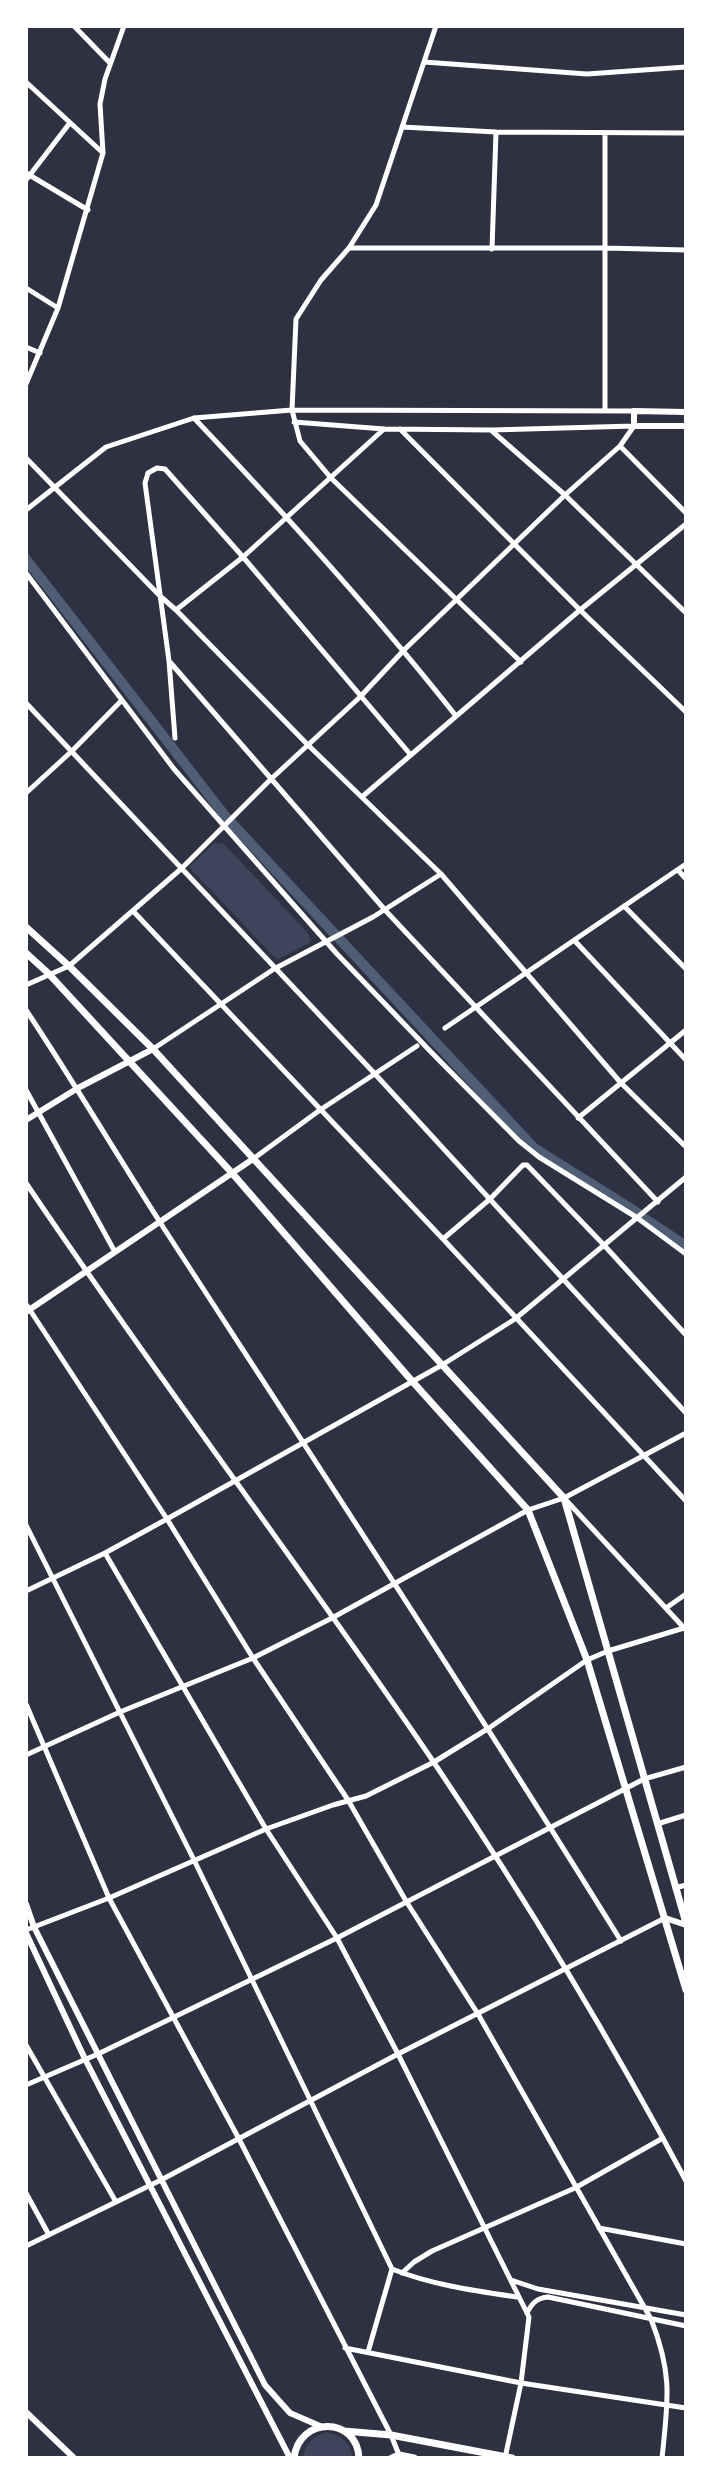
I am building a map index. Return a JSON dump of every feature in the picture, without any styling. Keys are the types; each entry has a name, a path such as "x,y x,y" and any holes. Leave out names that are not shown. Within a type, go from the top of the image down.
{"main road":[{"path":"26,927 153,1049 564,1497 686,1924"},
{"path":"26,953 232,1173 528,1510 587,1660 686,1990"},
{"path":"292,2458 303,2436 320,2426 391,2435 508,2457"},
{"path":"344,2431 354,2440 359,2458"},
{"path":"395,2456 414,2458"}],"street":[{"path":"74,26 110,63"},
{"path":"26,384 58,308 88,210 103,153 100,104 110,63 124,26"},
{"path":"436,26 376,205 349,248 321,280 296,319 292,410 300,441 331,478 521,662"},
{"path":"424,61 587,74 686,68"},
{"path":"26,82 103,153"},
{"path":"69,124 27,177 88,210"},
{"path":"402,127 496,132 686,133"},
{"path":"492,249 496,132"},
{"path":"605,134 605,411"},
{"path":"349,248 686,250"},
{"path":"26,288 58,308"},
{"path":"26,347 40,353"},
{"path":"26,510 106,447 194,418 292,410 686,412"},
{"path":"26,985 69,966 182,868 270,780 360,697 404,650 565,495 620,446 634,426 634,411"},
{"path":"194,418 288,517 404,650 456,716"},
{"path":"295,422 384,429 686,426"},
{"path":"176,610 243,557 384,429"},
{"path":"400,429 514,545 686,712"},
{"path":"492,430 565,495 686,613"},
{"path":"620,446 686,513"},
{"path":"26,458 308,745 440,874 527,971 621,1083 686,1147"},
{"path":"175,738 169,661 145,483 148,473 157,468 165,468 410,754"},
{"path":"363,796 580,610 686,524"},
{"path":"26,573 174,769 337,954 519,1141 636,1217 686,1254"},
{"path":"169,661 385,910 658,1202"},
{"path":"26,793 121,701"},
{"path":"26,703 375,1074 686,1413"},
{"path":"445,1028 686,864"},
{"path":"678,870 686,879"},
{"path":"26,1120 78,1088 153,1049 274,969 373,917 440,874"},
{"path":"624,906 686,969"},
{"path":"133,911 686,1501"},
{"path":"574,940 686,1060"},
{"path":"26,1010 78,1088 160,1222 489,1728 621,1941"},
{"path":"578,1118 686,1030"},
{"path":"417,1046 86,1272 27,1309 348,1800 406,1901 478,2014 651,2319 666,2361 668,2405 662,2458"},
{"path":"26,1090 115,1252"},
{"path":"443,1239 490,1199 523,1165 531,1167 686,1335"},
{"path":"26,1591 105,1553 442,1364 515,1319 686,1177"},
{"path":"26,1183 433,1762 496,1857 566,1970 686,2182"},
{"path":"26,1755 120,1712 253,1658 332,1618 528,1510 564,1497 686,1433"},
{"path":"292,2458 85,2059 26,1931 266,1829 366,1796 433,1762 489,1728 587,1660 608,1651 685,1629 564,1497"},
{"path":"26,1525 194,1860 392,2269 368,2353"},
{"path":"105,1553 266,1829 337,1938 527,2313 529,2325 508,2457"},
{"path":"666,1608 686,1594"},
{"path":"26,1704 108,1898 239,2139 391,2435 395,2456"},
{"path":"26,2084 173,2019 496,1857 644,1779 686,1767"},
{"path":"657,1824 686,1815"},
{"path":"675,1888 686,1885"},
{"path":"26,1904 34,1927 97,2054 265,2385 290,2413 320,2426"},
{"path":"26,2246 161,2180 398,2054 665,1918 686,1924"},
{"path":"26,2046 116,2202"},
{"path":"402,2273 432,2251 575,2188 663,2138"},
{"path":"26,2193 48,2235"},
{"path":"600,2228 686,2244"},
{"path":"392,2269 480,2292 517,2297"},
{"path":"510,2279 538,2289 686,2315"},
{"path":"527,2313 533,2303 548,2297 686,2326"},
{"path":"345,2348 521,2382 686,2408"},
{"path":"26,2412 74,2458"}],"shaded area":[{"path":"214,843 224,844 308,933 311,942 277,960 189,867"},
{"path":"326,2432 344,2440 350,2447 353,2458 303,2458 310,2442"}],"waterway":[{"path":"26,559 226,817 534,1148 638,1213"},
{"path":"642,1217 686,1246"}]}
